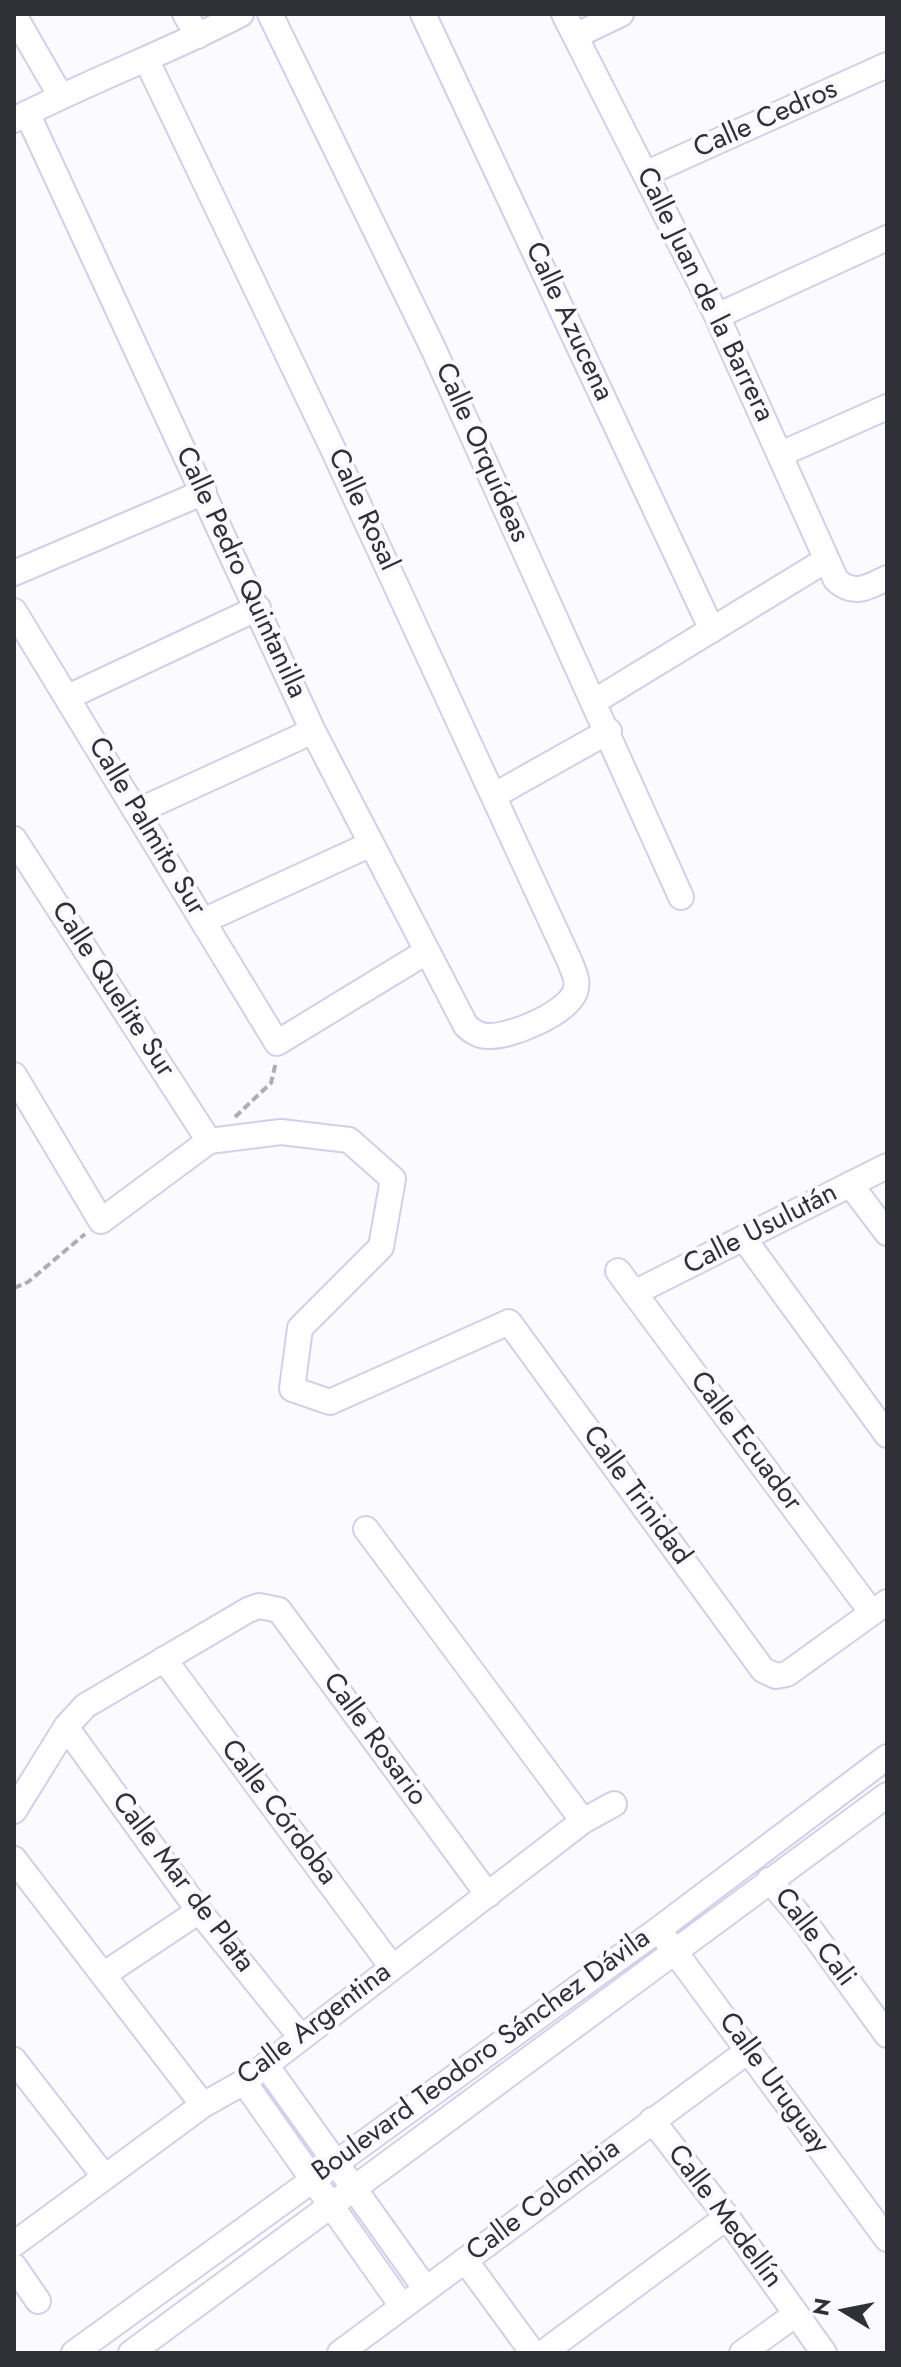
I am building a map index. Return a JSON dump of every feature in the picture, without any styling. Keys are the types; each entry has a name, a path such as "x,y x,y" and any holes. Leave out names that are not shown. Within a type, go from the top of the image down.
{"street":[{"path":"185,14 198,36"},
{"path":"20,116 60,95 147,61 241,14"},
{"name":"Calle Orquídeas","path":"270,14 433,348 609,731 681,897"},
{"name":"Calle Azucena","path":"423,14 712,630"},
{"name":"Calle Juan de la Barrera","path":"564,14 717,316 831,570"},
{"path":"575,36 621,14"},
{"path":"14,15 60,95"},
{"name":"Calle Rosal","path":"147,61 495,795 578,982 574,996 564,1006 510,1034 478,1035 466,1026"},
{"name":"Calle Cedros","path":"645,174 887,65"},
{"name":"Calle Pedro Quintanilla","path":"20,116 204,492 313,731 369,845 466,1026"},
{"path":"717,316 887,238"},
{"path":"781,454 887,407"},
{"path":"14,573 204,492"},
{"path":"595,701 712,630 831,570 846,589 856,591 887,578"},
{"path":"68,697 258,608"},
{"name":"Calle Palmito Sur","path":"14,611 277,1043"},
{"path":"136,812 313,731"},
{"path":"495,795 609,731"},
{"name":"Calle Quelite Sur","path":"14,839 209,1141"},
{"path":"203,921 369,845"},
{"path":"277,1043 426,952"},
{"path":"14,1075 101,1221 209,1141"},
{"name":"Calle Trinidad","path":"209,1141 281,1132 349,1140 393,1179 381,1247 300,1328 292,1389 330,1402 509,1322 763,1670 776,1676 787,1674 880,1608"},
{"name":"Calle Usulután","path":"634,1293 745,1240 887,1166"},
{"path":"850,1184 887,1233"},
{"path":"745,1240 887,1435"},
{"name":"Calle Ecuador","path":"618,1271 880,1608"},
{"path":"366,1529 583,1821"},
{"name":"Calle Rosario","path":"164,1659 248,1610 259,1606 279,1610 488,1895"},
{"path":"14,1811 66,1727 85,1706 164,1659"},
{"name":"Calle Córdoba","path":"164,1659 392,1967"},
{"name":"Calle Mar de Plata","path":"66,1727 199,1911 300,2036"},
{"name":"Boulevard Teodoro Sánchez Dávila","path":"74,2353 659,1929 887,1757"},
{"name":"Boulevard Teodoro Sánchez Dávila","path":"131,2353 887,1795"},
{"name":"Calle Argentina","path":"14,2244 203,2105 244,2082 583,1821 614,1804"},
{"path":"14,1859 203,2105"},
{"name":"Calle Cali","path":"769,1880 805,1922 887,2035"},
{"path":"103,1975 199,1911"},
{"name":"Calle Uruguay","path":"659,1929 887,2239"},
{"name":"Calle Colombia","path":"340,2353 749,2050"},
{"path":"14,2060 104,2176"},
{"path":"266,2065 425,2288"},
{"path":"244,2082 402,2306"},
{"name":"Calle Medellín","path":"652,2120 727,2217 824,2353"},
{"path":"543,2353 727,2217"},
{"path":"465,2260 533,2353"},
{"path":"14,2266 38,2301"},
{"path":"742,2353 796,2314"}],"path":[{"path":"209,1141 271,1083 277,1043"},
{"path":"14,1288 28,1282 101,1221"}]}
